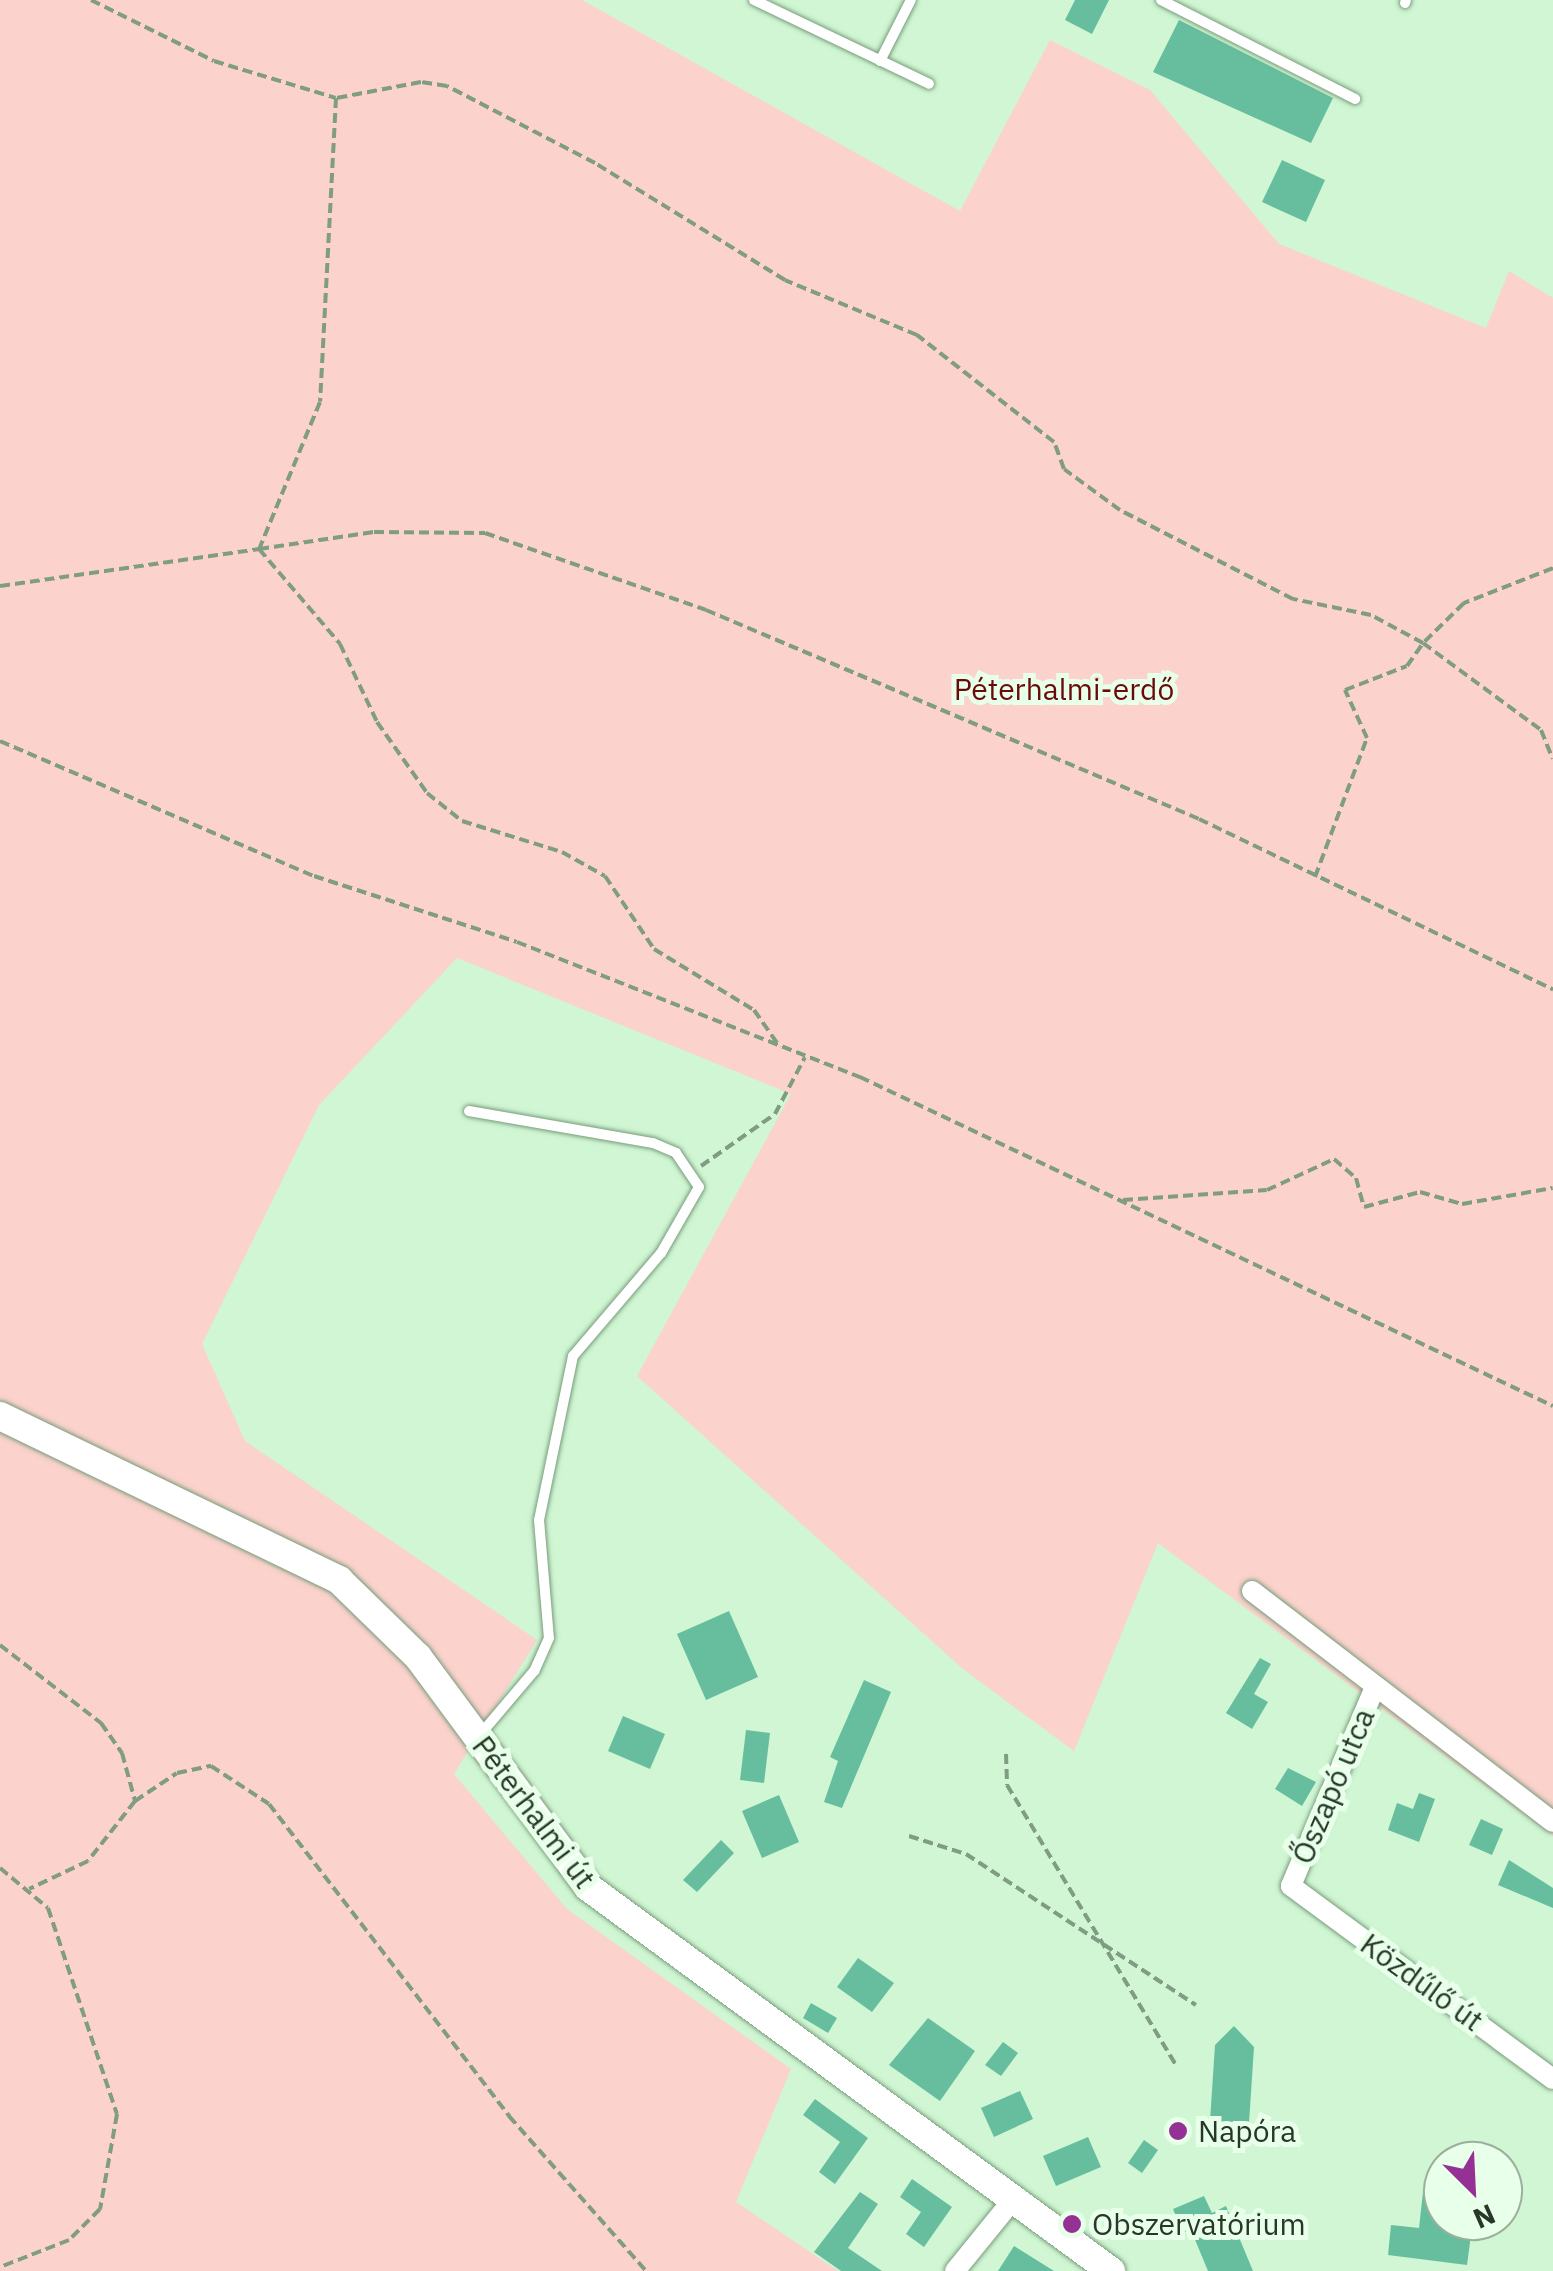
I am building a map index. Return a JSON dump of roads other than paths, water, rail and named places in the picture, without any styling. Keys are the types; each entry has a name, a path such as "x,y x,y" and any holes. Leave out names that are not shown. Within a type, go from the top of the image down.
{"street":[{"name":"Péterhalmi út","path":"0,1416 339,1580 418,1657 550,1842 616,1912 1111,2271"},
{"path":"1252,1592 1553,1822"},
{"name":"Őszapó utca","path":"1290,1886 1375,1687"},
{"name":"Közdűlő út","path":"1290,1886 1553,2078"},
{"path":"955,2271 1011,2202"}],"lane":[{"path":"754,0 929,84"},
{"path":"880,61 911,0"},
{"path":"1161,0 1355,99"},
{"path":"469,1110 652,1143 694,1171 694,1206 573,1356 539,1520 549,1638 477,1738"}],"place":[{"name":"Napóra","path":"1178,2131"},
{"name":"Obszervatórium","path":"1072,2224"}],"park label":[{"name":"Péterhalmi-erdő","path":"1064,689"}]}
